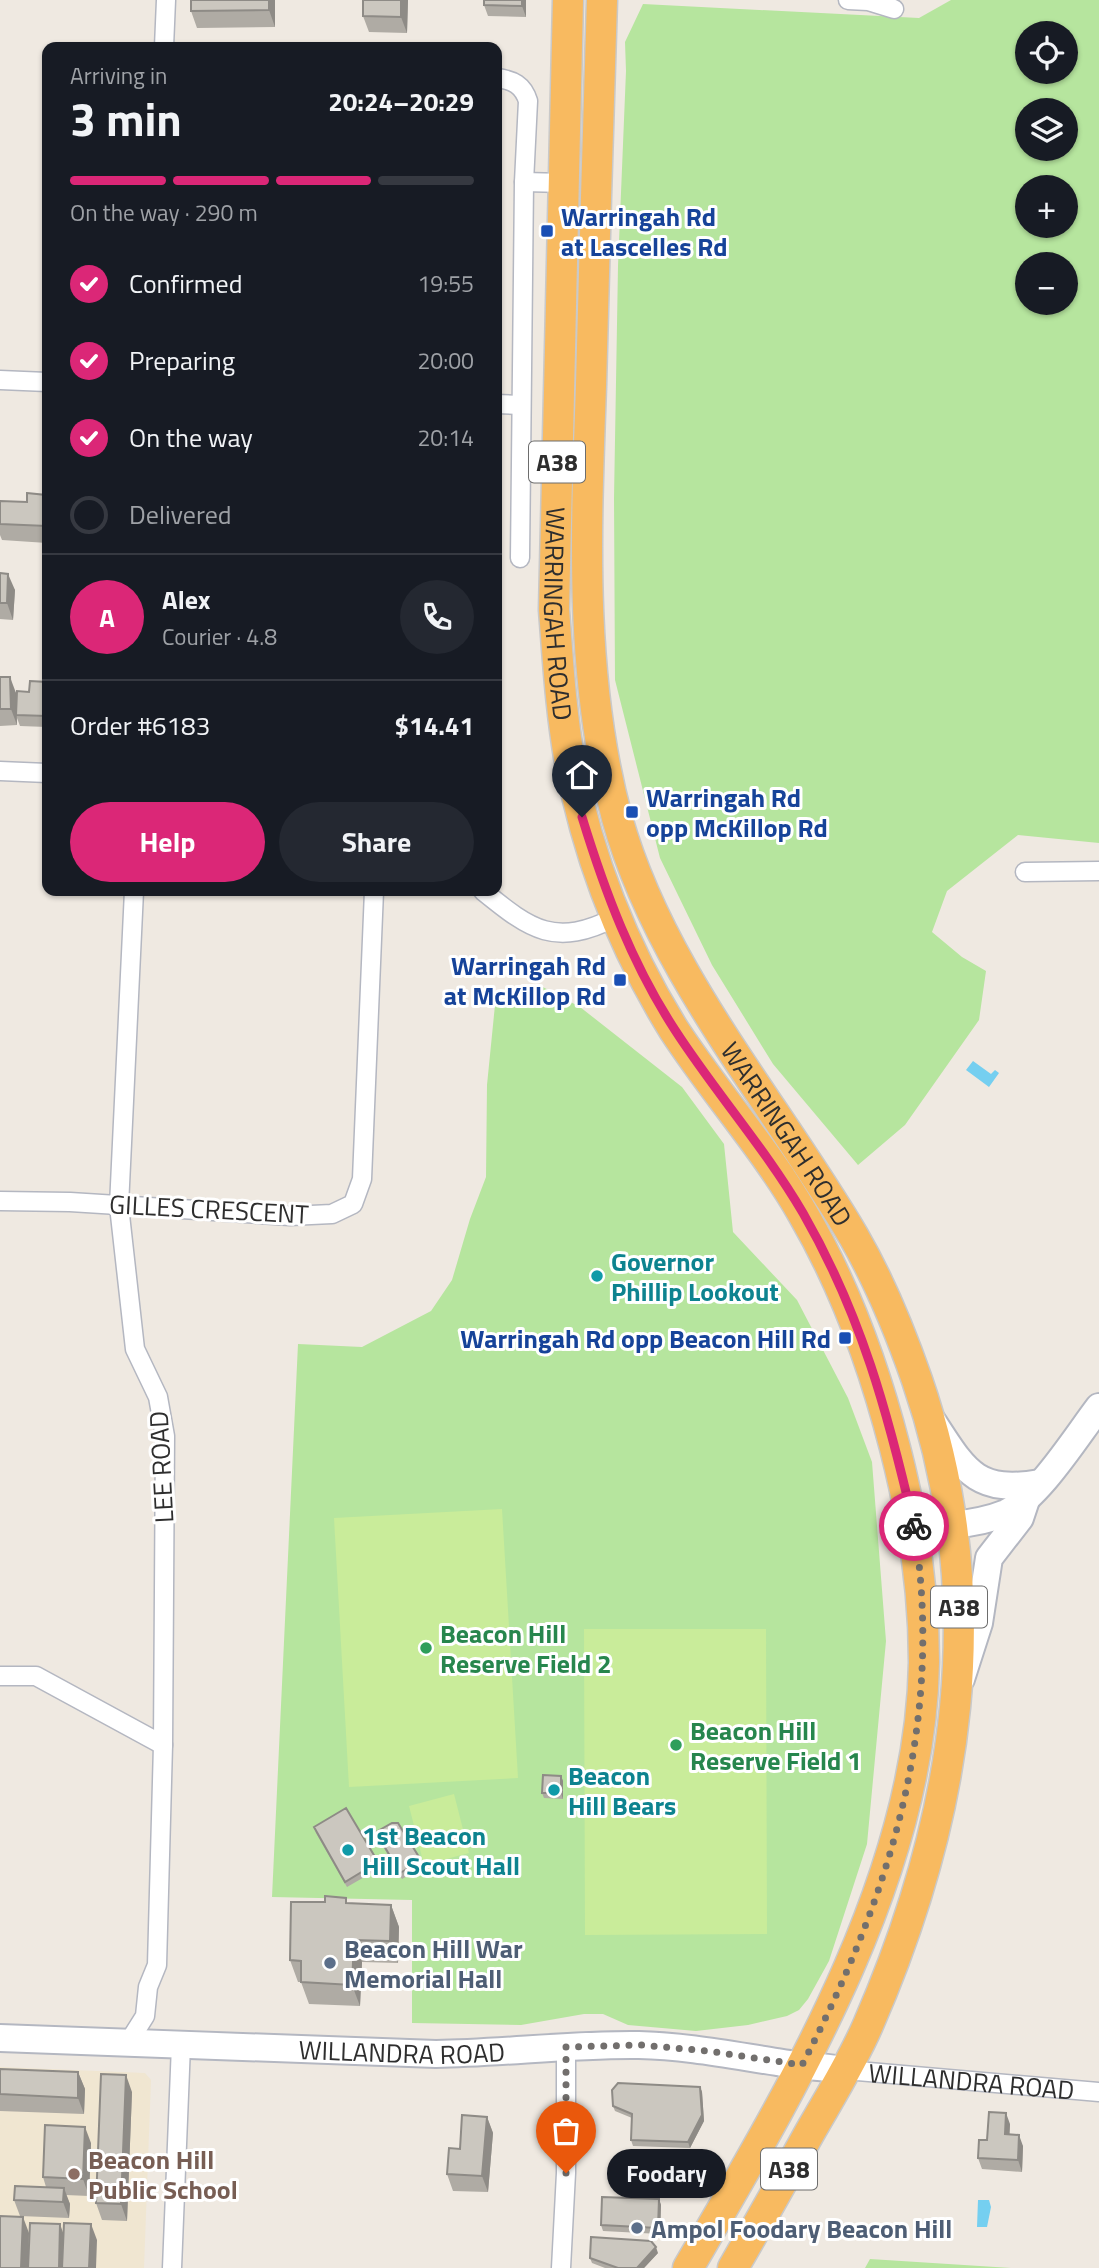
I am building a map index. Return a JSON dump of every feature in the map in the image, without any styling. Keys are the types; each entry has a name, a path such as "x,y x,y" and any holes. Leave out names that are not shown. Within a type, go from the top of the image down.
{"highway":[{"name":"WARRINGAH ROAD","path":"568,0 554,610 568,748 582,817 616,917 643,976 715,1089 766,1156 802,1212 833,1269 872,1363 883,1401 914,1528 922,1604 924,1662 916,1747 901,1817 869,1917 840,1990 802,2065 688,2268"},
{"name":"WARRINGAH ROAD","path":"602,0 586,561 593,691 607,774 624,839 647,901 732,1053 823,1186 859,1246 902,1338 930,1417 953,1525 959,1605 957,1689 948,1771 929,1854 905,1933 846,2070 733,2268"},
{"path":"616,917 647,901"},
{"path":"914,1528 953,1525"}],"main road":[{"path":"953,1525 993,1518 1008,1512 1033,1491 1099,1407"},
{"path":"930,1417 957,1457 977,1479 1000,1487 1018,1487 1033,1491"},
{"name":"WARRINGAH ROAD","path":"957,1689 979,1623 989,1558 1020,1518 1033,1491"},
{"name":"WILLANDRA ROAD","path":"0,2038 436,2054 641,2045 708,2051 846,2070"}],"street":[{"path":"164,42 166,0"},
{"path":"848,0 868,1 894,9"},
{"name":"WARRINGAH ROAD","path":"502,79 518,84 524,90 528,101 524,182 520,558"},
{"path":"524,182 564,183"},
{"path":"0,380 42,382"},
{"path":"502,404 521,405"},
{"path":"0,771 42,773"},
{"path":"1025,872 1099,871"},
{"name":"LEE ROAD","path":"128,2043 145,2016 148,1987 157,1965 163,1745 165,1436 158,1397 135,1349 119,1206 134,896"},
{"name":"GILLES CRESCENT","path":"0,1201 290,1216 332,1214 353,1204 362,1179 374,896"},
{"path":"489,896 527,925 552,932 584,931 616,917"},
{"path":"0,1676 36,1676 163,1745"},
{"path":"173,2268 181,2045"},
{"path":"561,2268 566,2173 566,2047"},
{"name":"WILLANDRA ROAD","path":"846,2070 1099,2092"},
{"path":"1074,2089 1099,2080"}],"shaded area":[{"name":"Beacon Hill Public School","path":"0,2067 145,2073 151,2080 144,2268 0,2268"}],"green space":[{"path":"951,0 1099,0 1099,843 1018,835 947,891 932,932 962,957 986,971 979,1020 905,1125 858,1165 773,1064 712,965 660,858 615,680 614,498 625,42 643,4 919,18"},
{"path":"541,986 580,1007 682,1087 724,1144 733,1232 797,1300 848,1398 872,1462 886,1641 867,1844 829,1961 808,1999 799,2010 787,2016 748,2025 696,2031 628,2025 603,2014 584,2014 521,2025 412,2023 412,1900 272,1897 298,1344 362,1347 431,1311 452,1280 486,1177 487,1085 495,1005"},
{"name":"Beacon Hill Reserve Field 2","path":"502,1509 518,1778 349,1787 334,1518"},
{"name":"Beacon Hill Reserve Field 1","path":"584,1629 766,1629 767,1934 585,1935"},
{"path":"454,1794 469,1853 424,1865 409,1806"},
{"path":"870,2259 1011,2268 865,2268"}],"water":[{"path":"973,1061 991,1074 995,1070 999,1073 989,1087 966,1070"},
{"path":"978,2200 989,2200 991,2207 987,2227 977,2227"}],"building":[{"path":"191,0 269,0 269,10 191,11"},
{"path":"363,0 401,0 401,17 363,16"},
{"path":"484,0 522,0 522,6 484,5"},
{"path":"27,493 42,495 42,526 0,524 0,501 27,502"},
{"path":"0,573 8,574 7,603 0,603"},
{"path":"0,677 10,677 11,709 0,709"},
{"path":"30,681 42,682 42,716 16,715 17,691 29,692"},
{"name":"Beacon Hill Bears","path":"543,1775 561,1776 561,1793 542,1793"},
{"name":"1st Beacon Hill Scout Hall","path":"346,1808 378,1862 345,1882 314,1827"},
{"path":"392,1823 398,1823 419,1857 417,1863 400,1873 376,1832"},
{"name":"Beacon Hill War Memorial Hall","path":"325,1896 346,1898 346,1903 391,1905 390,1941 354,1940 352,1985 301,1982 301,1961 290,1960 291,1902 325,1902"},
{"path":"0,2069 78,2072 78,2098 0,2094"},
{"path":"101,2074 126,2075 121,2204 96,2203"},
{"path":"618,2083 700,2087 702,2115 688,2142 631,2140 632,2114 613,2106 612,2090"},
{"path":"989,2112 1006,2113 1005,2134 1019,2135 1018,2160 978,2158 979,2140 987,2140"},
{"path":"462,2115 487,2117 482,2176 447,2174 449,2148 460,2149"},
{"path":"45,2125 85,2127 83,2179 43,2177"},
{"path":"15,2186 64,2188 63,2202 14,2200"},
{"path":"602,2197 659,2199 658,2228 601,2225"},
{"path":"0,2216 23,2217 21,2268 0,2268"},
{"path":"30,2223 60,2224 59,2268 28,2268"},
{"path":"64,2223 91,2224 89,2268 62,2268"},
{"path":"591,2237 651,2241 656,2247 637,2268 618,2268 590,2258"}],"way so far":[{"path":"566,2173 566,2047 641,2045 708,2051 802,2065 840,1990 869,1917 901,1817 916,1747 924,1662 922,1604 914,1526"}],"place":[{"name":"Warringah Rd at Lascelles Rd","path":"547,231"},
{"name":"Warringah Rd opp McKillop Rd","path":"632,812"},
{"name":"Warringah Rd at McKillop Rd","path":"620,980"},
{"name":"Governor Phillip Lookout","path":"597,1276"},
{"name":"Warringah Rd opp Beacon Hill Rd","path":"845,1338"},
{"name":"Beacon Hill Reserve Field 2","path":"426,1648"},
{"name":"Beacon Hill Reserve Field 1","path":"676,1745"},
{"name":"Beacon Hill Bears","path":"554,1790"},
{"name":"1st Beacon Hill Scout Hall","path":"348,1850"},
{"name":"Beacon Hill War Memorial Hall","path":"330,1963"},
{"name":"Foodary","path":"566,2173"},
{"name":"Beacon Hill Public School","path":"74,2174"},
{"name":"Ampol Foodary Beacon Hill","path":"637,2228"}],"route":[{"path":"582,817 616,917 643,976 715,1089 766,1156 790,1193 833,1269 872,1363 914,1526"}]}
